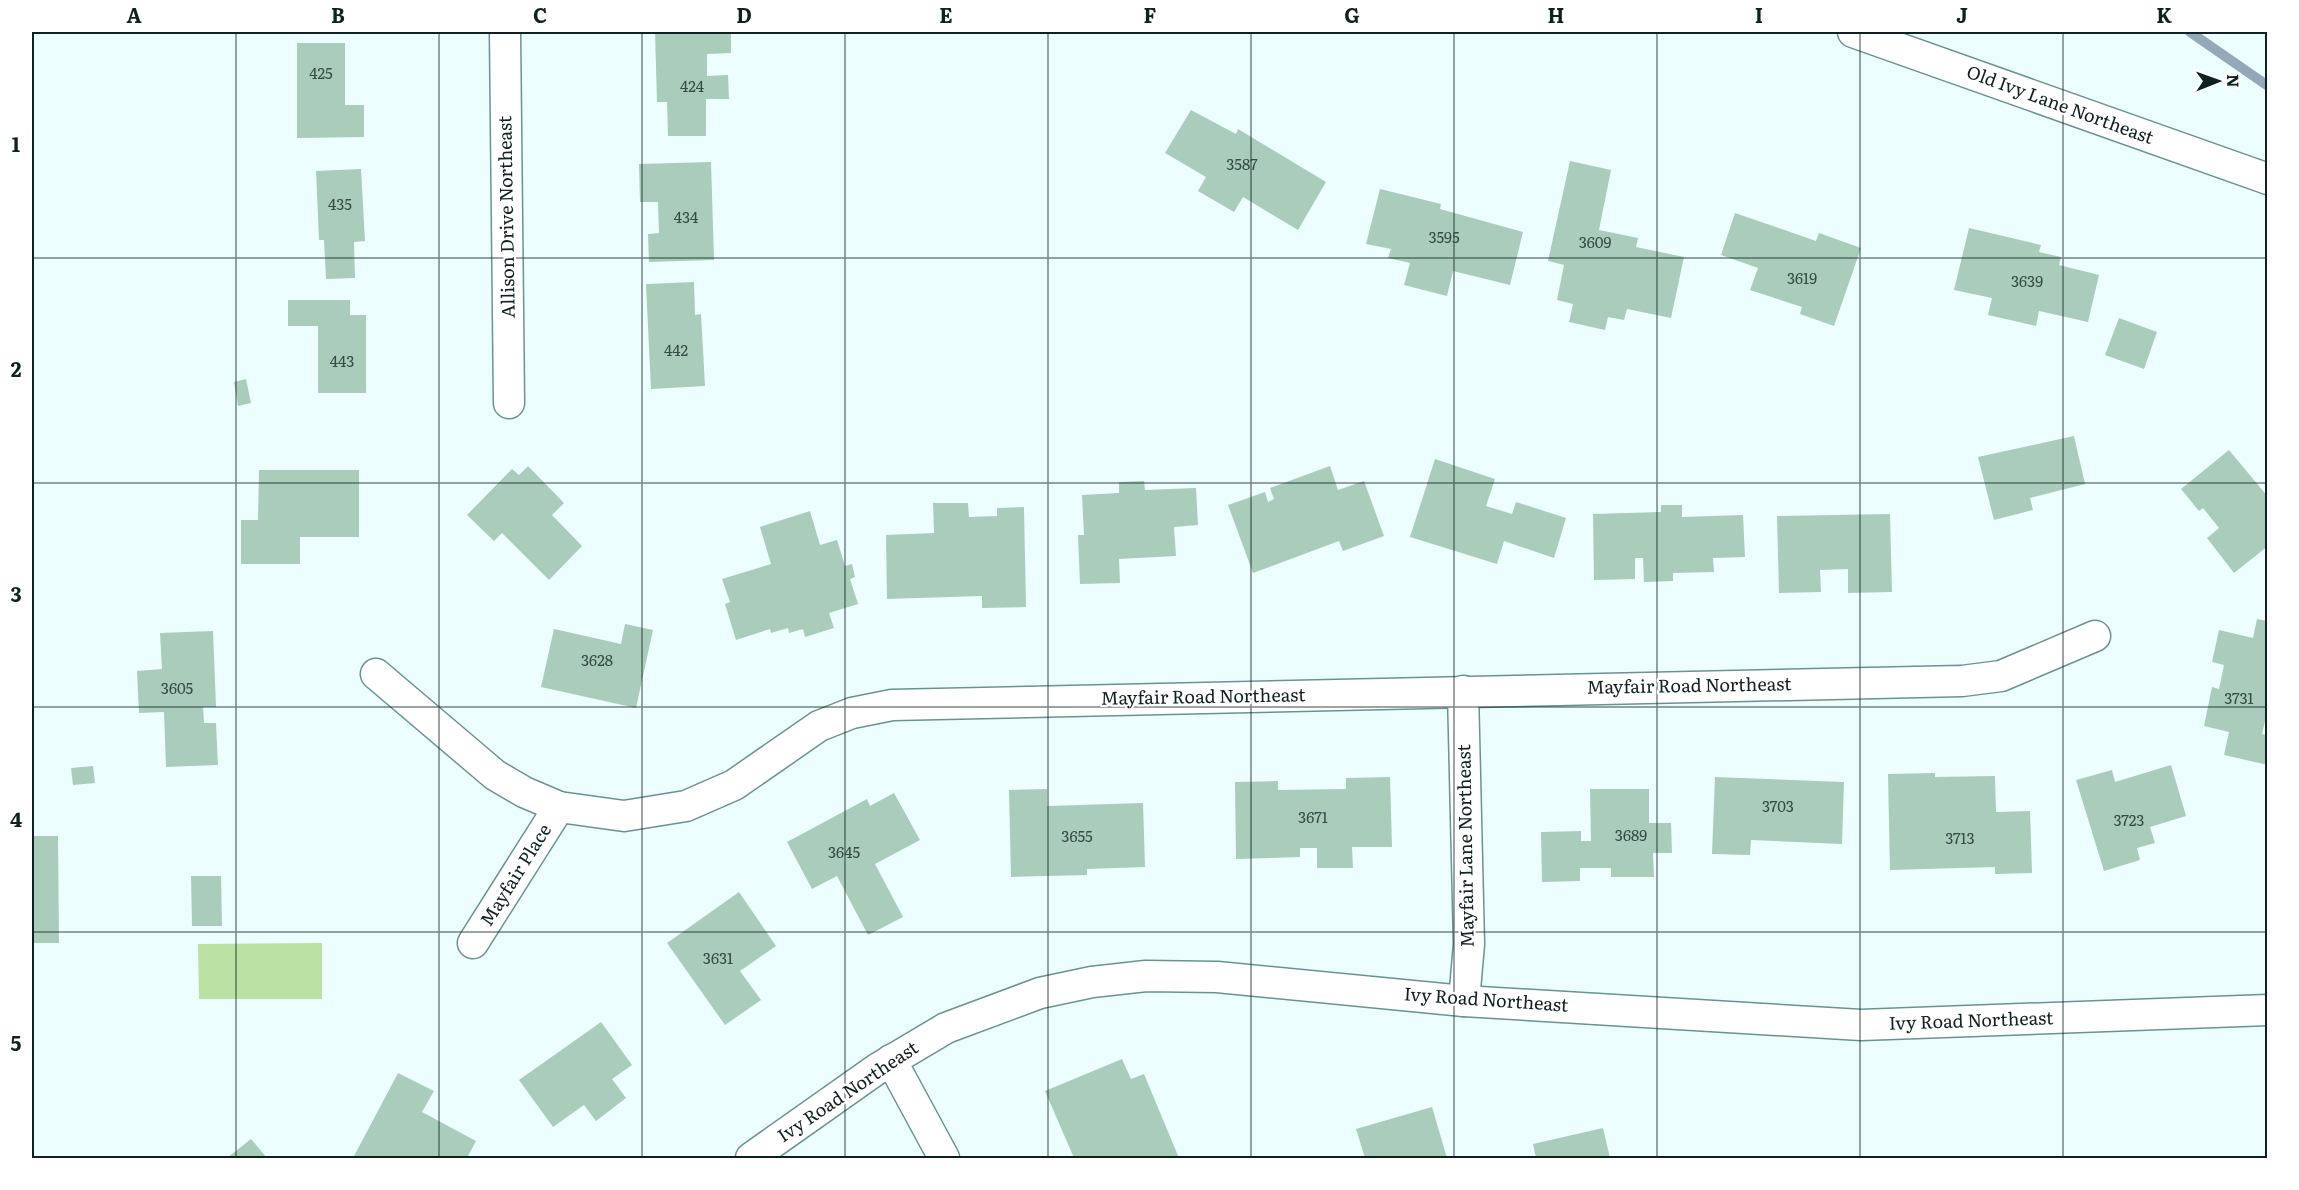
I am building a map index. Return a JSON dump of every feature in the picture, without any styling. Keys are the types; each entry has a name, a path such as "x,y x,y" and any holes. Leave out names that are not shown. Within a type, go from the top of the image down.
{"street":[{"name":"Allison Drive Northeast","path":"505,32 509,403"},
{"name":"Old Ivy Lane Northeast","path":"1853,32 2268,178"},
{"name":"Mayfair Road Northeast","path":"376,674 495,775 524,792 559,807 624,816 686,807 734,785 819,726 852,713 892,705 1962,681 2001,676 2095,636"},
{"name":"Mayfair Lane Northeast","path":"1463,691 1470,944 1464,1001"},
{"name":"Mayfair Place","path":"473,943 559,807"},
{"name":"Ivy Road Northeast","path":"752,1158 891,1060 946,1028 1040,993 1092,982 1146,976 1217,977 1464,1001 1528,1003 1861,1025 2268,1010"},
{"path":"891,1060 944,1158"}],"green space":[{"path":"322,943 322,999 199,999 198,944"}],"building":[{"path":"655,32 731,32 731,53 707,54 707,76 728,75 729,99 706,99 706,136 668,136 667,102 657,102"},
{"path":"297,43 345,43 345,105 364,105 364,137 297,138"},
{"path":"1191,110 1236,134 1238,129 1326,182 1298,230 1243,197 1234,212 1198,191 1206,177 1165,153"},
{"path":"1570,161 1611,170 1599,230 1638,238 1636,247 1684,257 1671,318 1627,309 1624,320 1608,317 1605,330 1569,322 1573,304 1557,300 1564,265 1548,261"},
{"path":"711,162 714,260 649,262 648,234 659,233 658,202 640,202 639,164"},
{"path":"361,169 365,241 354,242 355,278 326,279 324,240 319,240 316,171"},
{"path":"1380,189 1441,204 1440,209 1523,232 1510,285 1453,271 1447,296 1404,285 1410,263 1388,258 1391,249 1366,244"},
{"path":"1735,213 1816,241 1819,233 1861,248 1834,326 1800,314 1802,307 1750,290 1758,268 1721,255"},
{"path":"1969,228 2041,245 2039,252 2061,257 2059,265 2099,275 2088,322 2039,311 2036,326 1988,315 1992,298 1954,290"},
{"path":"694,282 695,315 701,314 705,386 651,389 646,284"},
{"path":"288,300 350,300 350,315 366,315 366,393 318,393 318,326 288,326"},
{"path":"2119,318 2157,332 2144,369 2105,355"},
{"path":"246,379 251,403 238,406 234,382"},
{"path":"2074,436 2085,484 2030,498 2033,510 1994,520 1978,457"},
{"path":"2229,450 2268,497 2268,546 2234,573 2207,538 2219,528 2203,508 2199,511 2181,489"},
{"path":"1435,459 1495,479 1486,506 1512,514 1516,502 1566,518 1554,558 1504,541 1497,564 1410,537"},
{"path":"528,466 564,503 552,515 582,546 549,580 502,533 494,541 467,515 512,469 519,475"},
{"path":"1330,466 1338,490 1364,481 1384,536 1343,551 1339,541 1253,573 1228,505 1265,492 1268,502 1274,499 1270,488"},
{"path":"259,470 359,470 359,537 300,537 300,564 241,564 241,520 258,520"},
{"path":"1144,481 1145,490 1196,488 1198,525 1174,527 1176,556 1119,559 1120,583 1080,584 1078,535 1084,535 1082,495 1119,493 1119,482"},
{"path":"933,503 968,503 969,517 997,516 997,508 1024,507 1026,607 982,608 982,596 887,599 886,535 934,533"},
{"path":"1661,505 1682,505 1682,517 1743,515 1745,557 1713,558 1714,572 1673,573 1673,581 1644,582 1643,558 1635,558 1635,579 1594,580 1593,514 1661,512"},
{"path":"810,511 820,545 837,540 845,566 852,564 855,577 850,579 858,604 829,613 834,628 805,637 803,629 789,633 788,628 771,633 770,629 736,640 725,604 730,602 722,579 771,564 760,527"},
{"path":"1890,514 1892,592 1848,593 1848,569 1820,570 1821,592 1779,593 1777,516"},
{"path":"2257,619 2268,621 2268,709 2262,734 2268,735 2268,765 2224,755 2229,732 2204,726 2212,687 2219,689 2224,665 2212,662 2219,630 2253,638"},
{"path":"625,624 653,630 636,708 541,687 554,629 621,644"},
{"path":"213,631 216,707 203,707 204,723 216,723 218,765 166,767 164,712 139,713 137,671 162,669 160,633"},
{"path":"2171,765 2186,816 2150,827 2155,843 2137,848 2140,860 2104,871 2076,780 2112,770 2115,782"},
{"path":"93,766 95,783 73,785 71,768"},
{"path":"1935,773 1935,777 1995,776 1996,812 2030,811 2032,873 1995,874 1995,867 1890,870 1888,774"},
{"path":"1390,777 1392,847 1352,847 1353,868 1317,868 1317,848 1300,848 1300,857 1236,859 1235,782 1278,781 1278,790 1346,789 1346,778"},
{"path":"1715,777 1844,782 1842,844 1751,840 1750,855 1712,854"},
{"path":"1047,789 1047,806 1143,803 1145,867 1087,869 1087,875 1011,877 1009,790"},
{"path":"1590,789 1649,789 1649,823 1671,823 1672,853 1653,853 1654,877 1611,877 1611,868 1580,868 1580,881 1542,882 1541,832 1581,831 1581,841 1591,841"},
{"path":"894,793 920,840 875,864 903,917 868,935 837,876 812,889 787,842 867,799 870,806"},
{"path":"32,836 58,836 59,943 32,943"},
{"path":"191,876 221,876 222,926 192,926"},
{"path":"739,892 776,946 740,971 761,1000 725,1025 667,943"},
{"path":"601,1022 632,1065 612,1079 626,1098 596,1121 584,1105 553,1127 519,1080"},
{"path":"1122,1059 1131,1079 1144,1074 1179,1158 1074,1158 1045,1091"},
{"path":"398,1073 434,1091 422,1112 476,1141 467,1158 353,1158"},
{"path":"1432,1107 1447,1158 1365,1158 1356,1129"},
{"path":"1603,1128 1610,1158 1536,1158 1533,1144"},
{"path":"251,1139 267,1158 227,1158"}],"waterway":[{"path":"2190,32 2268,86"}]}
